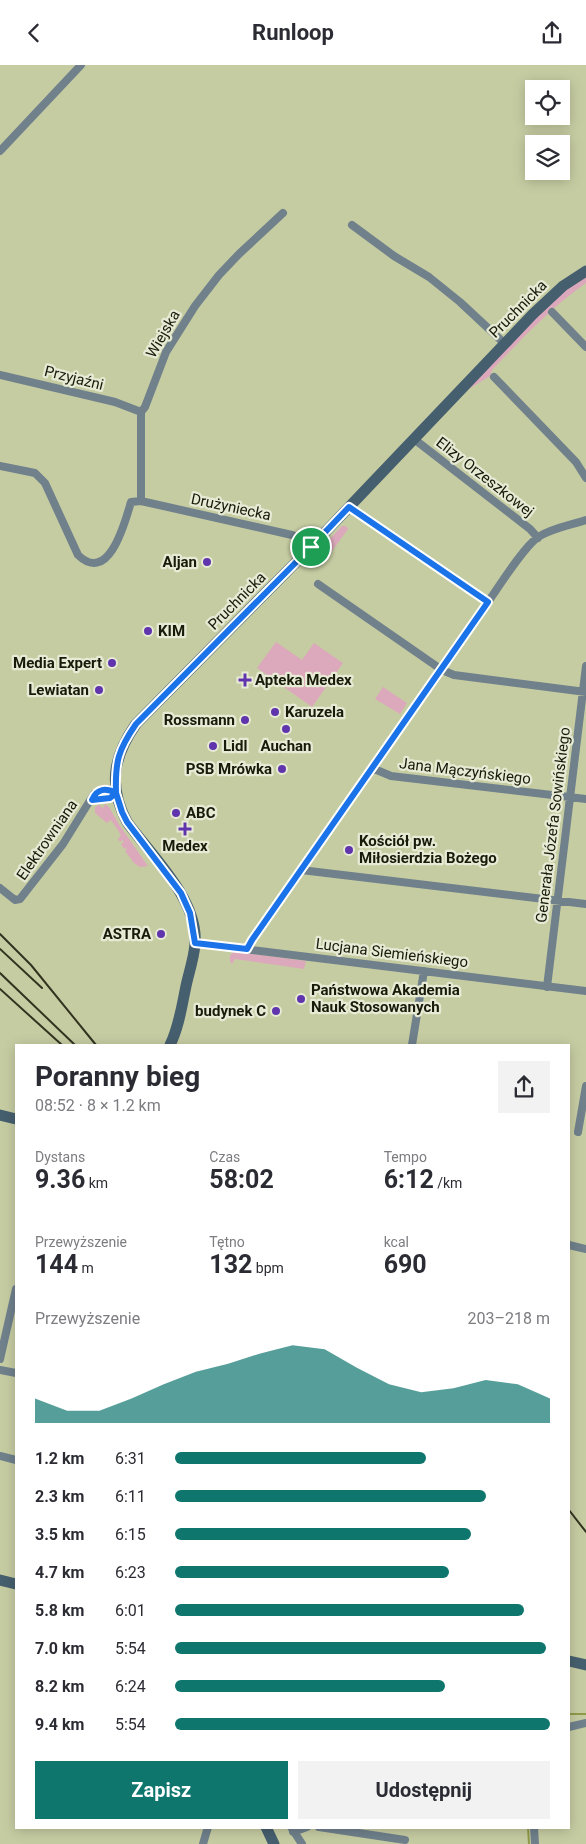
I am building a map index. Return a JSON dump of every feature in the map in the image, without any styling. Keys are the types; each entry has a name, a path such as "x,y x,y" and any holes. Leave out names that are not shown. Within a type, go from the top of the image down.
{"main road":[{"name":"Pruchnicka","path":"170,1044 180,1011 195,943 190,913 181,893 127,822 122,812 116,793 116,768 121,749 136,724 311,547 504,343 549,298 586,271"},
{"path":"0,1115 15,1119"},
{"path":"0,1123 15,1126"},
{"path":"0,1580 15,1584"},
{"path":"570,1661 586,1665"},
{"path":"267,1829 274,1844"}],"street":[{"path":"0,151 81,65"},
{"name":"Wiejska","path":"141,501 141,413 166,352 196,306 220,275 239,254 283,213"},
{"path":"352,225 394,256 429,277 460,302 504,343"},
{"path":"552,313 586,347"},
{"name":"Przyjaźni","path":"0,375 115,402 141,413"},
{"path":"494,377 576,462 586,477"},
{"name":"Elizy Orzeszkowej","path":"414,439 530,529 538,538"},
{"name":"Drużyniecka","path":"0,466 35,473 45,483 78,555 84,561 103,562 114,547 131,502 141,501 292,535 311,547"},
{"path":"349,507 488,602"},
{"path":"247,949 488,602 527,549 538,538 547,533 586,520"},
{"path":"318,584 442,670 454,675 584,691"},
{"name":"Generała Józefa Sowińskiego","path":"547,987 586,666"},
{"name":"Jana Mączyńskiego","path":"372,768 391,776 586,799"},
{"name":"Elektrowniana","path":"0,887 14,900 20,899 63,844 94,794 103,789 109,789 116,793"},
{"path":"301,870 586,904"},
{"name":"Lucjana Siemieńskiego","path":"195,943 586,991"},
{"path":"412,1044 424,971"},
{"path":"578,1132 586,1086"},
{"path":"570,1245 586,1249"},
{"path":"0,1359 15,1293"},
{"path":"0,1370 15,1373"},
{"path":"0,1456 15,1460"},
{"path":"570,1727 586,1723"},
{"path":"203,1844 207,1829"},
{"path":"292,1829 302,1844"},
{"path":"332,1829 405,1840"},
{"path":"534,1829 535,1844"}],"shaded area":[{"path":"586,275 586,283 537,324 492,370 490,376 469,389 546,305"},
{"path":"342,526 346,526 348,529 329,555 320,549"},
{"path":"276,642 302,660 314,643 343,663 312,707 257,668"},
{"path":"383,687 407,703 400,714 375,699"},
{"path":"100,804 103,808 105,804 109,807 148,866 140,867 134,863 125,851 127,849 124,849 121,844 124,842 122,840 120,842 118,839 121,835 111,820 107,823 95,813 95,807"},
{"path":"236,952 306,961 304,969 235,959 232,964 230,956"}],"waterway":[{"path":"570,1714 586,1714"},
{"path":"528,1829 529,1844"}],"railway":[{"path":"0,934 31,965 95,1044"},
{"path":"0,949 42,988"},
{"path":"0,973 74,1044"},
{"path":"0,989 61,1044"},
{"path":"570,1511 586,1532"}],"place":[{"name":"Aljan","path":"207,562"},
{"name":"KIM","path":"148,631"},
{"name":"Media Expert","path":"112,663"},
{"name":"Apteka Medex","path":"245,680"},
{"name":"Lewiatan","path":"99,690"},
{"name":"Karuzela","path":"275,712"},
{"name":"Rossmann","path":"245,720"},
{"name":"Auchan","path":"286,729"},
{"name":"Lidl","path":"213,746"},
{"name":"PSB Mrówka","path":"282,769"},
{"name":"ABC","path":"176,813"},
{"name":"Medex","path":"185,829"},
{"name":"Kościół pw. Miłosierdzia Bożego","path":"349,850"},
{"name":"ASTRA","path":"161,934"},
{"name":"Państwowa Akademia Nauk Stosowanych","path":"301,999"},
{"name":"budynek C","path":"276,1011"}],"route":[{"path":"311,547 136,724 121,749 116,768 116,793 110,798 92,800 94,794 103,789 109,789 116,793 127,822 181,893 190,913 195,943 247,949 488,602 349,507 311,547"}]}
